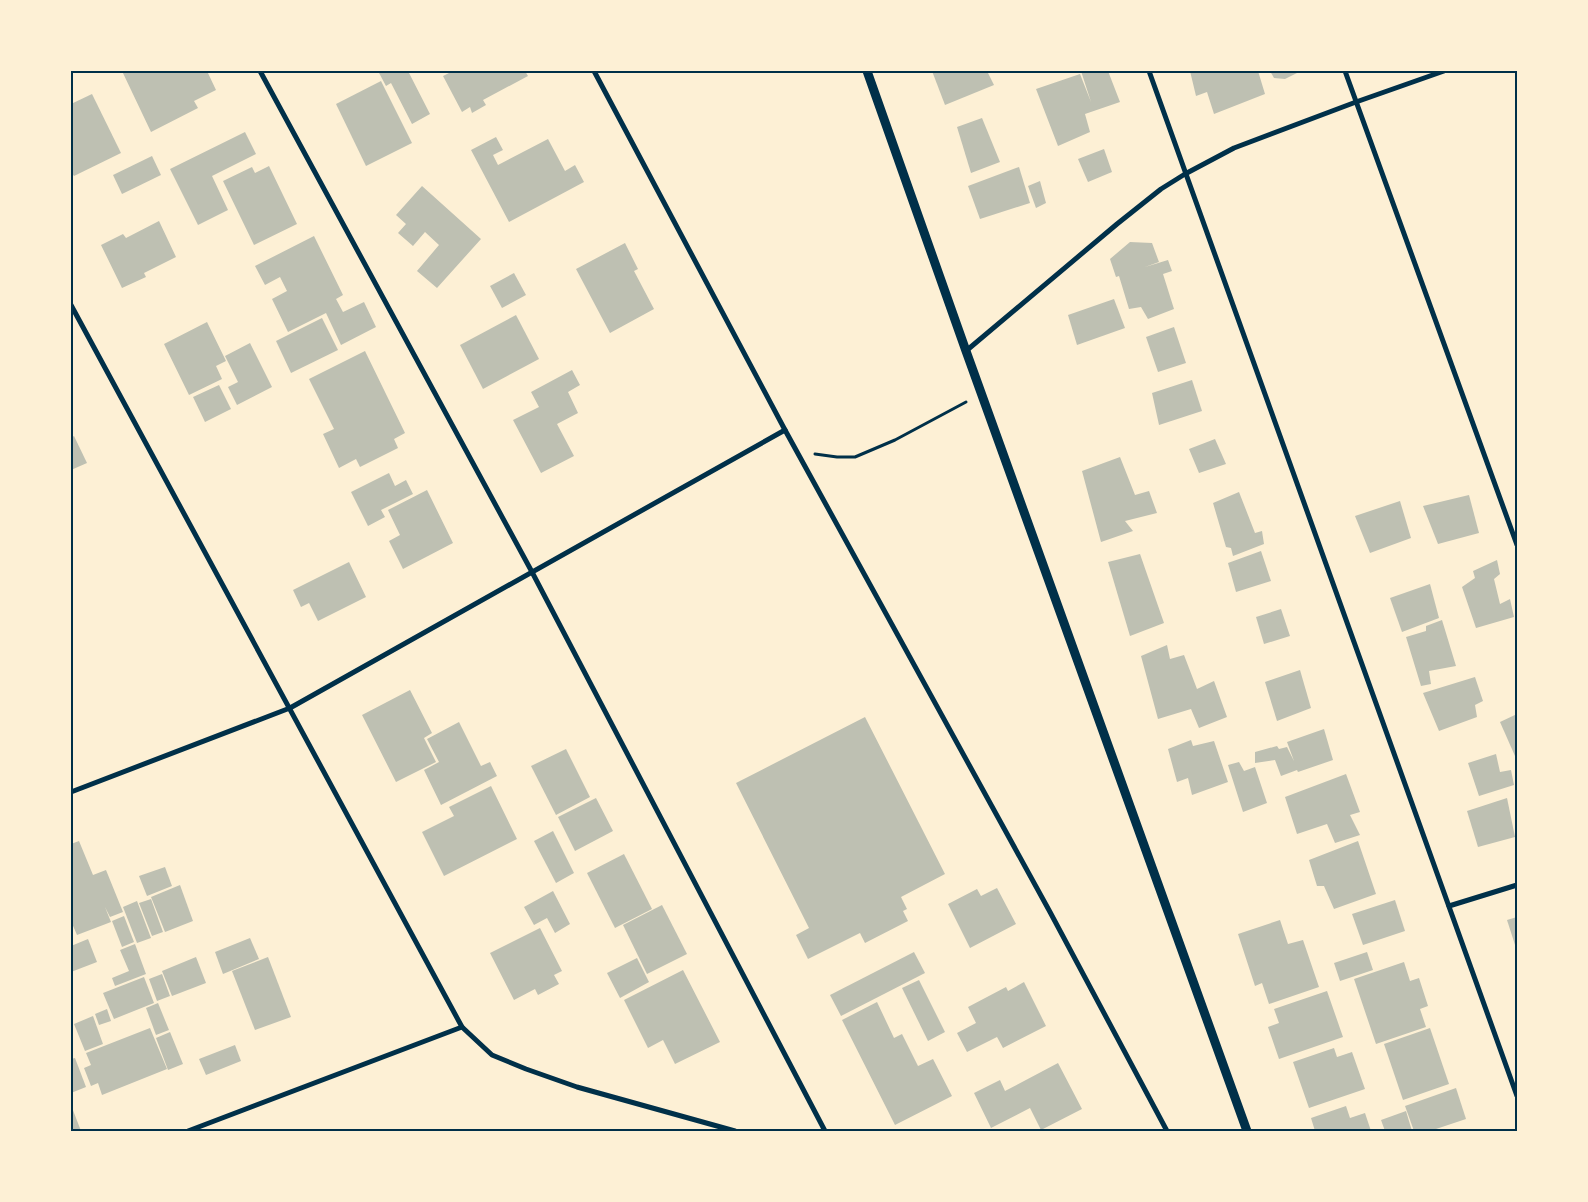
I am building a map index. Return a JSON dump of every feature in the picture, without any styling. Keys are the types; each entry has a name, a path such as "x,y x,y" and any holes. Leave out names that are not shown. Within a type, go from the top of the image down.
{"street":[{"path":"260,71 532,572 825,1131"},
{"path":"594,71 795,449 1050,912 1167,1131"},
{"path":"867,71 981,394 1247,1131"},
{"path":"1149,71 1517,1096"},
{"path":"1345,71 1517,545"},
{"path":"966,351 1124,218 1161,189 1186,174 1234,148 1444,71"},
{"path":"71,305 462,1027 492,1055 526,1069 577,1087 735,1131"},
{"path":"71,792 290,708 785,430"},
{"path":"1449,906 1517,884"},
{"path":"188,1131 462,1027"}],"path":[{"path":"795,449 837,457 855,456 895,440 981,394"}],"building":[{"path":"122,71 207,71 216,90 194,101 198,108 151,132"},
{"path":"378,71 408,71 430,114 412,124 391,83 386,86"},
{"path":"453,71 525,71 528,76 483,100 486,105 472,113 470,107 462,112 443,76"},
{"path":"932,71 987,71 994,85 945,105"},
{"path":"1081,71 1108,71 1120,102 1085,114 1090,132 1058,146 1036,89 1080,74 1091,102"},
{"path":"1190,71 1258,71 1265,94 1214,114 1207,92 1196,96"},
{"path":"1270,71 1301,71 1285,79 1274,78"},
{"path":"381,81 412,143 366,166 336,104"},
{"path":"92,94 121,153 74,176 71,172 71,104"},
{"path":"982,118 1000,162 971,173 957,127"},
{"path":"245,132 256,154 212,176 228,210 198,225 170,169"},
{"path":"496,137 503,150 493,155 498,165 548,139 565,171 575,165 584,182 509,222 471,150"},
{"path":"1104,149 1112,172 1088,182 1078,159"},
{"path":"152,156 161,175 122,194 113,175"},
{"path":"269,166 297,224 254,245 223,181 252,167 255,173"},
{"path":"1019,167 1030,203 980,219 968,186"},
{"path":"1040,181 1046,203 1036,208 1028,186"},
{"path":"422,186 481,239 437,288 417,271 439,245 425,232 413,246 398,233 406,224 396,215"},
{"path":"159,221 176,257 144,273 146,277 122,288 101,245 123,234 126,238"},
{"path":"314,236 343,295 336,299 343,312 364,302 376,327 341,345 326,313 288,332 272,299 287,291 280,277 265,285 255,266"},
{"path":"1130,242 1152,243 1159,262 1145,267 1168,260 1172,271 1163,274 1174,309 1148,319 1141,307 1129,309 1119,276 1116,277 1110,259"},
{"path":"625,243 638,269 634,271 654,309 610,333 576,269"},
{"path":"514,273 526,295 502,308 490,286"},
{"path":"1114,299 1125,328 1077,345 1068,315"},
{"path":"516,315 539,359 483,389 460,345"},
{"path":"322,318 338,350 291,373 276,341"},
{"path":"207,322 226,361 216,366 222,379 189,395 164,344"},
{"path":"1174,327 1186,363 1158,372 1146,337"},
{"path":"250,343 272,387 237,405 228,387 238,382 225,356"},
{"path":"365,351 405,433 394,439 398,448 360,467 356,459 339,468 323,434 334,429 309,379"},
{"path":"572,370 580,385 568,392 578,413 557,424 574,456 541,473 513,420 539,407 531,392"},
{"path":"1192,380 1202,411 1159,425 1152,393"},
{"path":"219,385 231,409 205,422 193,397"},
{"path":"74,436 87,463 71,470 71,438"},
{"path":"1215,439 1226,464 1199,473 1189,449"},
{"path":"1120,457 1135,495 1149,491 1157,513 1125,521 1133,531 1101,542 1082,471"},
{"path":"389,473 395,486 406,480 413,494 381,510 385,517 368,526 351,492"},
{"path":"427,490 453,543 403,569 389,541 400,535 388,510"},
{"path":"1239,492 1255,533 1262,531 1264,544 1233,556 1231,548 1226,547 1213,503"},
{"path":"1469,495 1479,533 1438,544 1423,506"},
{"path":"1400,501 1411,538 1370,553 1355,516"},
{"path":"1261,551 1271,581 1236,592 1228,563"},
{"path":"1140,554 1164,623 1130,636 1108,562"},
{"path":"1497,560 1500,574 1494,579 1500,604 1510,599 1514,617 1476,628 1462,587 1475,578 1473,571"},
{"path":"349,562 366,597 318,621 309,603 301,607 293,590"},
{"path":"1430,584 1439,618 1402,632 1390,598"},
{"path":"1281,609 1290,636 1264,644 1256,617"},
{"path":"1442,620 1456,666 1429,671 1431,684 1421,686 1406,637 1426,631 1426,626"},
{"path":"1167,645 1170,659 1184,655 1197,689 1214,681 1227,717 1199,728 1191,709 1158,719 1141,656"},
{"path":"1300,670 1311,708 1277,721 1265,682"},
{"path":"1475,677 1483,701 1475,705 1477,717 1439,731 1423,693"},
{"path":"410,690 432,733 424,738 436,762 396,782 362,715"},
{"path":"1517,714 1517,755 1515,756 1500,722"},
{"path":"865,717 945,874 901,897 907,909 903,911 908,921 865,943 860,933 808,959 796,935 809,928 736,783"},
{"path":"459,722 481,766 490,762 497,776 441,805 424,770 439,762 427,739"},
{"path":"1324,729 1333,760 1281,776 1275,760 1255,763 1255,752 1277,746 1279,749 1287,747 1294,761 1287,742"},
{"path":"1191,740 1193,746 1214,741 1228,782 1192,795 1188,778 1177,782 1168,749"},
{"path":"566,749 590,797 556,815 531,766"},
{"path":"1496,754 1500,772 1511,770 1514,785 1479,796 1468,763"},
{"path":"1239,762 1244,771 1255,767 1267,803 1243,812 1228,765"},
{"path":"1346,774 1360,812 1350,815 1360,835 1335,843 1327,824 1297,834 1285,797"},
{"path":"491,786 517,839 444,876 422,832 454,816 449,807"},
{"path":"596,798 613,831 575,851 558,817"},
{"path":"1507,798 1515,837 1478,847 1467,811"},
{"path":"553,831 574,873 556,883 534,841"},
{"path":"79,841 93,875 106,870 123,912 110,917 105,907 111,922 77,935 71,921 71,844"},
{"path":"1358,841 1376,894 1334,909 1324,886 1317,886 1309,860"},
{"path":"624,854 652,909 615,928 587,873"},
{"path":"165,867 172,886 147,896 139,876"},
{"path":"180,885 193,921 165,932 151,897"},
{"path":"997,888 1016,924 970,948 948,904 977,889 981,896"},
{"path":"553,891 570,924 555,933 547,918 534,925 524,907"},
{"path":"151,899 163,932 152,936 139,903"},
{"path":"1395,900 1405,931 1363,945 1352,914"},
{"path":"137,901 151,938 137,943 123,907"},
{"path":"662,905 687,954 647,974 623,925"},
{"path":"124,916 134,942 122,947 112,921"},
{"path":"1517,917 1517,948 1516,948 1507,920"},
{"path":"1280,920 1288,944 1303,940 1319,987 1269,1004 1262,983 1255,986 1238,934"},
{"path":"540,928 562,971 554,975 559,984 538,995 535,989 514,1000 490,953"},
{"path":"250,938 259,959 223,974 215,952"},
{"path":"88,939 97,962 71,972 71,946"},
{"path":"135,944 146,974 115,986 112,978 129,971 120,950"},
{"path":"914,952 925,973 841,1016 830,995"},
{"path":"1367,952 1373,970 1340,981 1334,963"},
{"path":"196,957 206,983 172,996 162,971"},
{"path":"268,957 291,1017 255,1030 232,971"},
{"path":"637,958 649,982 620,998 607,973"},
{"path":"1404,962 1410,981 1419,978 1428,1006 1420,1009 1426,1027 1376,1044 1354,979"},
{"path":"683,970 720,1042 675,1064 663,1040 648,1048 624,1000"},
{"path":"162,974 170,996 157,1001 149,979"},
{"path":"144,977 154,1003 114,1019 103,993"},
{"path":"919,980 945,1032 928,1041 902,988"},
{"path":"1024,982 1046,1026 1003,1048 997,1037 967,1052 957,1033 976,1023 968,1007 1006,987 1008,991"},
{"path":"1327,991 1343,1037 1279,1059 1268,1027 1279,1023 1274,1009"},
{"path":"877,1002 894,1038 902,1034 918,1066 933,1059 952,1096 895,1125 842,1020"},
{"path":"158,1003 169,1030 156,1035 146,1008"},
{"path":"107,1009 111,1021 99,1025 95,1014"},
{"path":"93,1016 103,1044 85,1051 74,1024"},
{"path":"150,1028 167,1069 102,1095 98,1083 91,1086 84,1068 91,1065 86,1053"},
{"path":"1430,1028 1449,1084 1403,1100 1384,1044"},
{"path":"170,1032 183,1064 168,1070 156,1038"},
{"path":"235,1045 241,1061 206,1075 199,1059"},
{"path":"1334,1048 1337,1057 1352,1052 1365,1089 1309,1108 1293,1062"},
{"path":"75,1058 86,1087 71,1093 71,1059"},
{"path":"1058,1063 1082,1109 1041,1130 1030,1108 991,1128 974,1093 1000,1080 1005,1091"},
{"path":"1456,1088 1466,1119 1430,1131 1414,1131 1405,1106"},
{"path":"71,1105 81,1131 71,1131"},
{"path":"1346,1106 1350,1118 1365,1113 1371,1131 1315,1131 1311,1118"},
{"path":"1406,1111 1412,1131 1385,1131 1381,1120"}]}
